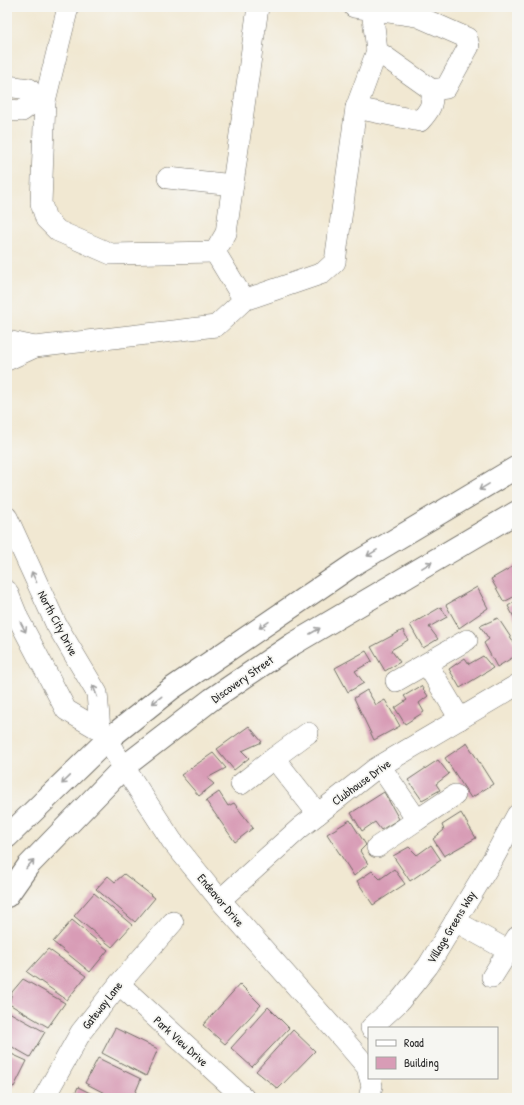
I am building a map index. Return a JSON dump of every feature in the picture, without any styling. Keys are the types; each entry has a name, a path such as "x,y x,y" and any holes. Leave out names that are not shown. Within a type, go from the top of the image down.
{"main road":[{"path":"7,837 104,735 356,563 517,467"},
{"name":"Discovery Street","path":"7,896 28,866 124,767 212,700 294,644 517,512"}],"street":[{"path":"68,7 41,101 41,203 46,219 58,231 111,254 215,252"},
{"path":"215,252 226,233 258,7"},
{"path":"7,360 35,347 216,326 244,300 323,273 335,262 356,108 377,51 366,8 417,16 467,38 469,46 446,88 432,90 377,51"},
{"path":"7,86 29,89 41,101"},
{"path":"356,108 420,121 427,113 433,101 432,90"},
{"path":"7,110 22,111 41,101"},
{"path":"168,178 233,185"},
{"path":"215,252 244,300"},
{"path":"7,341 35,347"},
{"name":"North City Drive","path":"7,517 56,624 97,693 104,735"},
{"path":"7,591 18,618 66,710 104,735"},
{"path":"396,682 466,640"},
{"path":"427,664 460,719"},
{"name":"Clubhouse Drive","path":"220,900 300,828 374,769 517,685"},
{"path":"241,784 308,732"},
{"name":"Endeavor Drive","path":"104,735 172,841 220,900 350,1047 367,1067 368,1071"},
{"path":"274,758 318,814"},
{"path":"380,766 417,820"},
{"path":"377,847 455,795"},
{"name":"Village Greens Way","path":"372,1027 399,1002 423,972 455,921 517,815"},
{"path":"455,921 513,944 492,977"},
{"name":"Gateway Lane","path":"44,1098 81,1032 119,984 173,922"},
{"name":"Park View Drive","path":"119,984 244,1098"},
{"name":"Village Greens Way","path":"350,1047 368,1031"},
{"path":"369,1098 372,1086 370,1079"}],"building":[{"path":"517,564 517,580 514,582 517,588 517,595 504,602 491,579"},
{"path":"477,587 488,608 459,628 446,605"},
{"path":"517,600 517,623 508,606"},
{"path":"441,607 447,617 429,627 438,639 423,648 410,625"},
{"path":"498,618 517,647 517,655 497,667 484,643 489,639 480,626"},
{"path":"403,630 408,640 391,650 400,662 385,671 371,647"},
{"path":"366,651 372,661 355,671 364,683 348,692 335,668"},
{"path":"483,656 493,668 460,688 449,669 465,658 469,664"},
{"path":"421,686 428,696 419,703 424,712 405,724 395,708 407,700 404,696"},
{"path":"367,690 376,705 385,700 400,726 374,740 354,698"},
{"path":"249,726 262,742 242,751 249,758 234,770 217,749"},
{"path":"467,743 493,784 471,798 445,758"},
{"path":"213,753 226,768 207,778 214,784 199,796 181,775"},
{"path":"438,760 449,774 436,784 440,790 422,800 408,780"},
{"path":"219,792 228,806 234,803 253,828 235,842 206,801"},
{"path":"384,792 399,819 381,830 375,822 362,831 351,813"},
{"path":"461,813 476,838 444,856 433,839 444,830 442,825"},
{"path":"350,820 366,845 360,851 368,864 354,876 327,834"},
{"path":"431,845 441,860 410,881 393,856 409,847 417,855"},
{"path":"394,869 405,884 373,905 357,881 372,871 380,879"},
{"path":"124,874 155,898 135,922 96,889 108,876 115,882"},
{"path":"94,893 132,925 112,947 74,916"},
{"path":"72,920 108,950 90,972 53,942"},
{"path":"48,949 86,976 67,1000 27,972"},
{"path":"23,979 65,1003 48,1027 9,1004 12,992"},
{"path":"240,984 261,1005 225,1044 203,1025"},
{"path":"268,1007 289,1028 252,1067 231,1048"},
{"path":"7,1011 45,1032 30,1057 7,1044"},
{"path":"115,1028 158,1049 146,1076 102,1053"},
{"path":"293,1030 315,1051 278,1089 256,1071"},
{"path":"7,1052 27,1061 14,1087 7,1084"},
{"path":"98,1058 141,1079 133,1098 114,1098 85,1083"},
{"path":"78,1087 100,1098 73,1098"}]}
